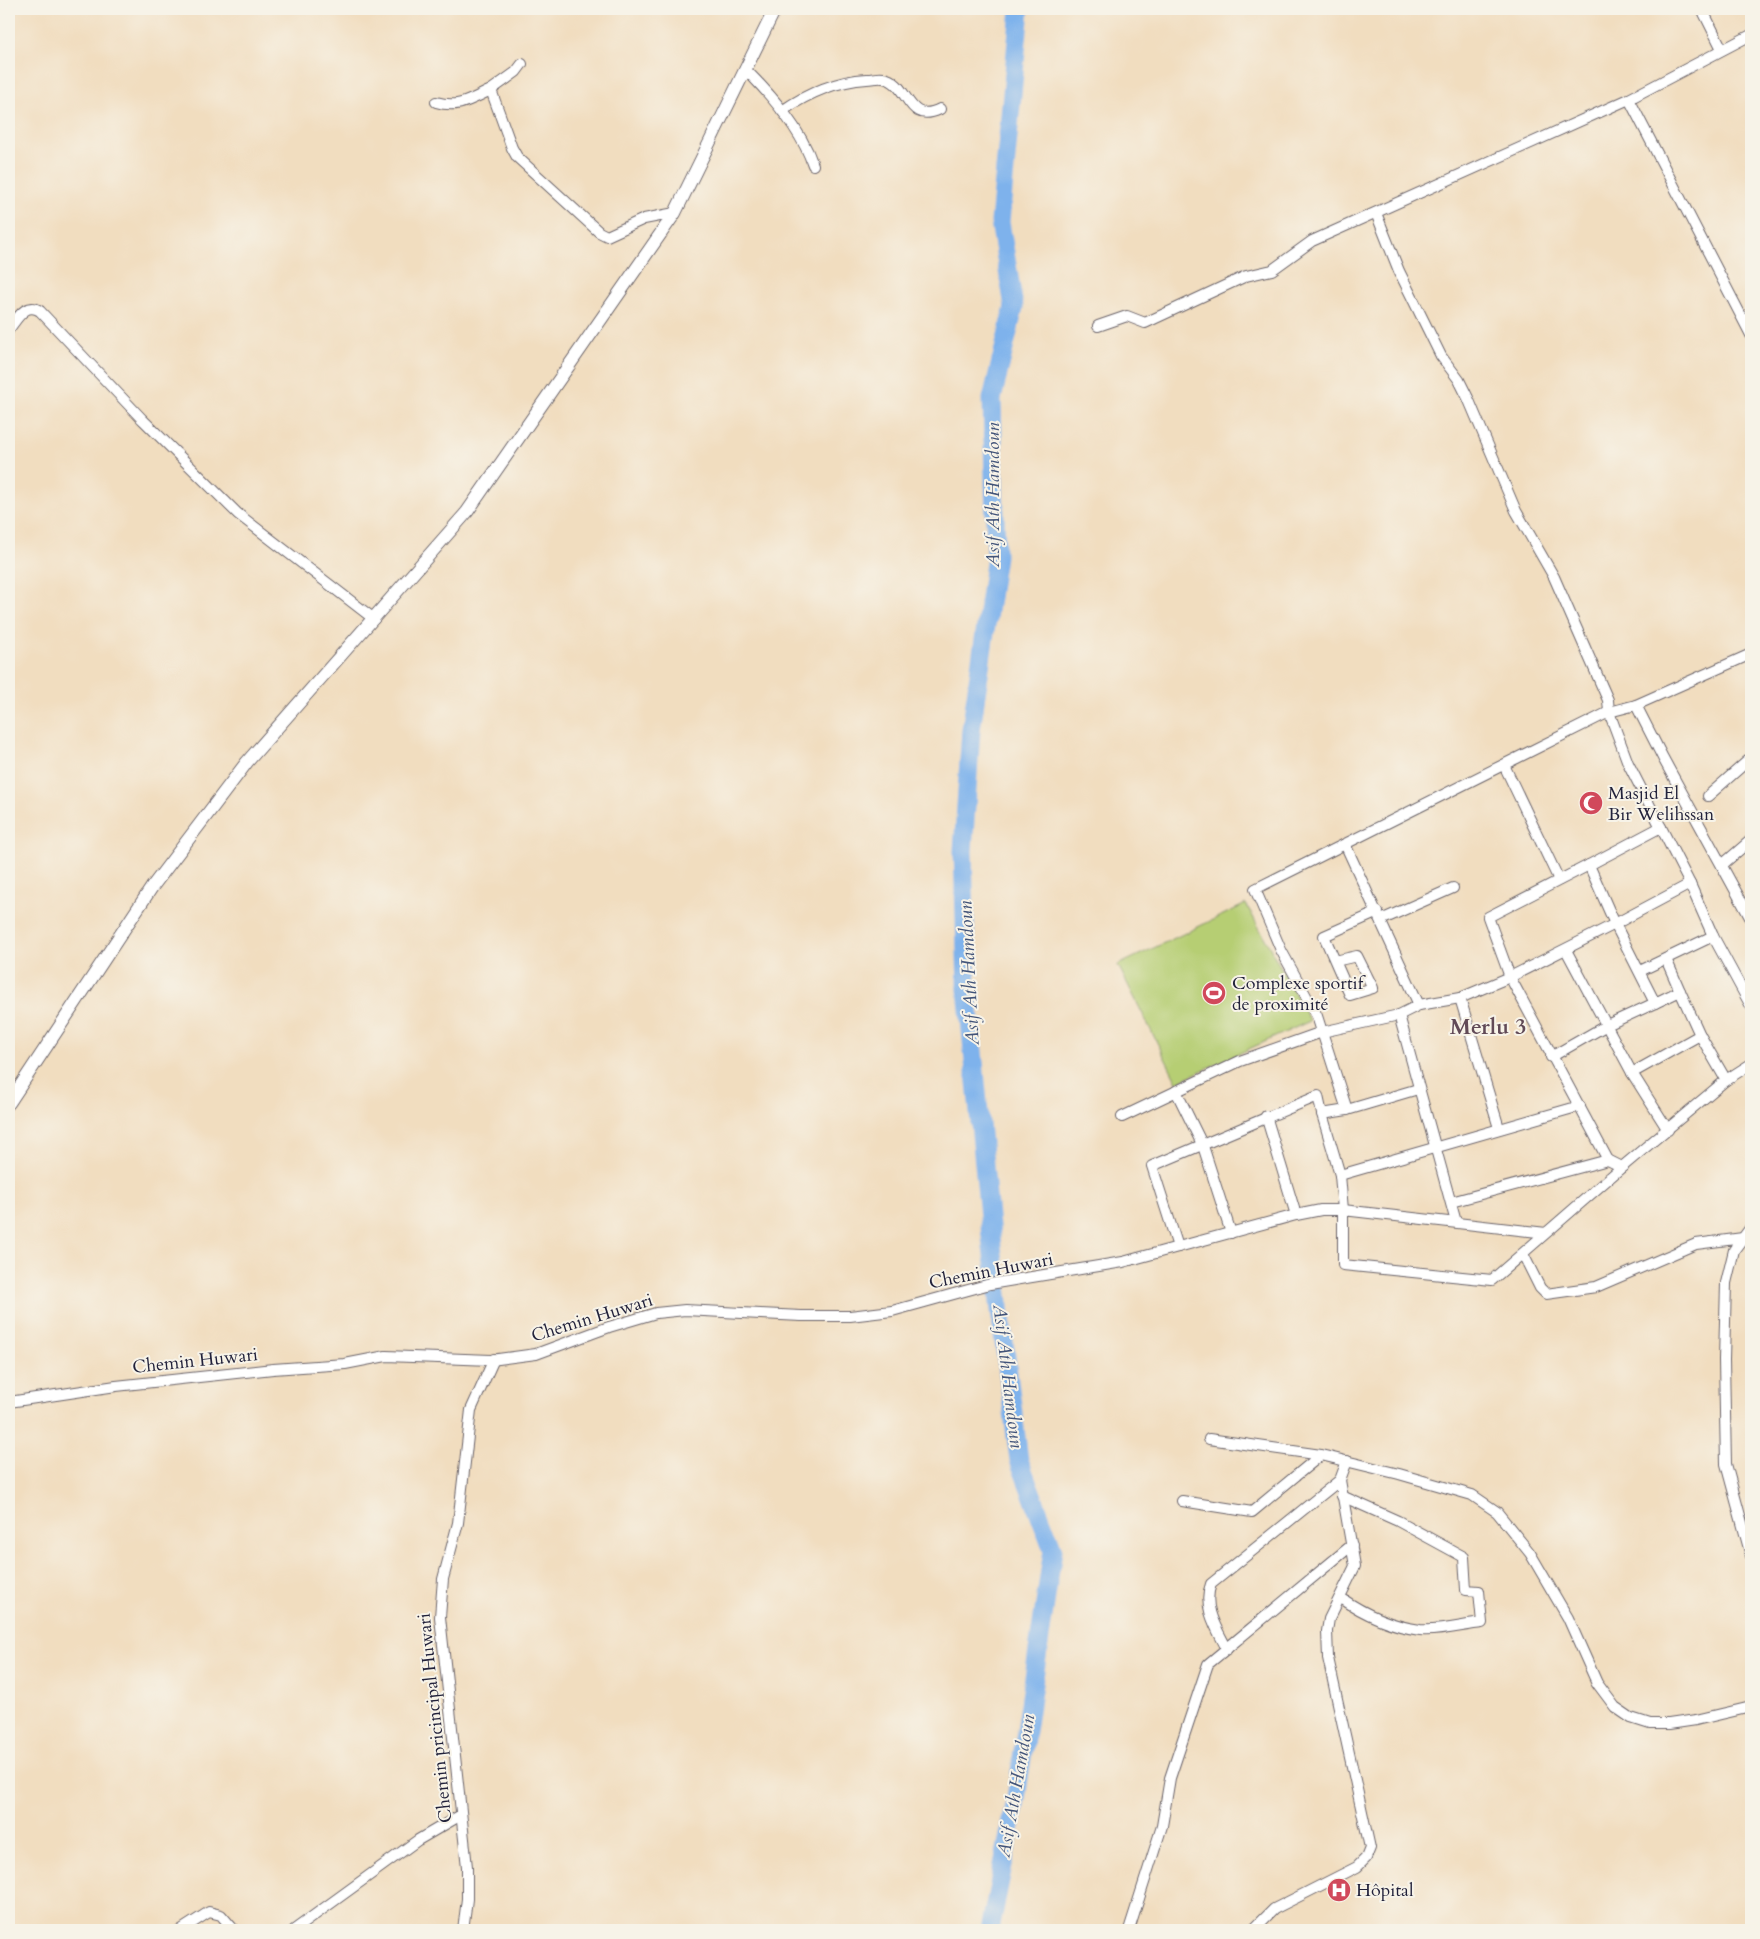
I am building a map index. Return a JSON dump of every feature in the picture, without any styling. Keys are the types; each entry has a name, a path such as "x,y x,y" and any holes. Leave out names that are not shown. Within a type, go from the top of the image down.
{"street":[{"path":"9,1102 113,943 207,813 247,762 468,512 675,213 775,9"},
{"path":"1702,9 1722,49"},
{"path":"1098,326 1128,316 1145,323 1246,276 1272,270 1312,241 1629,99 1751,35"},
{"path":"436,102 449,106 491,90 516,72 522,64"},
{"path":"745,70 762,86 782,111 806,148 813,165"},
{"path":"782,111 801,98 842,81 883,77 898,84 913,108 918,112 931,113 940,109"},
{"path":"491,90 517,157 599,232 607,236 644,219 675,213"},
{"path":"1629,99 1751,335"},
{"path":"1376,213 1399,271 1437,347 1459,380 1468,398 1516,511 1554,578 1608,700 1609,712 1628,764 1690,884 1713,936 1751,1006"},
{"path":"9,329 22,312 28,308 35,308 40,311 142,419 238,514 374,619"},
{"path":"1347,1110 1317,1016 1281,950 1256,889 1609,712 1636,705 1751,654"},
{"path":"1636,705 1662,758 1751,918"},
{"path":"1708,796 1751,758"},
{"path":"1504,765 1559,880"},
{"path":"1622,1167 1608,1160 1580,1106 1551,1057 1510,977 1488,917 1661,827"},
{"path":"1722,865 1751,840"},
{"path":"1346,844 1419,1004"},
{"path":"1589,865 1615,924 1640,971 1654,1003"},
{"path":"1122,1118 1240,1061 1322,1032 1399,1015 1419,1004 1460,998 1566,950 1690,884"},
{"path":"1335,962 1324,936 1453,888"},
{"path":"1640,971 1713,936"},
{"path":"1566,950 1632,1073 1668,1130"},
{"path":"1666,959 1700,1034 1726,1080"},
{"path":"1551,1057 1607,1025 1680,991"},
{"path":"1460,998 1499,1128"},
{"path":"1399,1015 1418,1090 1436,1147 1456,1222"},
{"path":"1632,1073 1700,1034"},
{"path":"1178,1248 1152,1166 1203,1146 1266,1116 1318,1096 1340,1175 1343,1210 1343,1265 1492,1280 1726,1080 1751,1064"},
{"path":"1322,1114 1347,1110 1418,1090"},
{"path":"1176,1091 1203,1146 1231,1234"},
{"path":"1340,1175 1580,1106"},
{"path":"1266,1116 1296,1215"},
{"path":"1451,1202 1608,1160"},
{"name":"Chemin Huwari","path":"9,1402 97,1388 273,1369 345,1364 386,1356 494,1359 536,1354 608,1327 656,1313 685,1310 801,1316 850,1316 892,1311 990,1284 1122,1262 1321,1210 1343,1210 1546,1233"},
{"path":"1751,1227 1734,1250 1726,1283 1726,1464 1751,1556"},
{"path":"1523,1254 1540,1288 1546,1294 1596,1288 1696,1244 1743,1238"},
{"name":"Chemin pricincipal Huwari","path":"463,1930 467,1899 467,1867 440,1600 443,1579 458,1523 471,1410 494,1359"},
{"path":"1209,1439 1321,1455 1472,1495 1497,1512 1530,1553 1552,1587 1597,1683 1615,1707 1631,1718 1650,1724 1670,1724 1696,1720 1751,1707"},
{"path":"1182,1501 1252,1512 1321,1455"},
{"path":"1253,1930 1280,1905 1357,1867 1366,1858 1370,1848 1328,1658 1327,1631 1329,1619 1341,1598 1355,1566 1340,1480 1347,1461"},
{"path":"1227,1649 1212,1619 1207,1594 1211,1584 1219,1575 1340,1480"},
{"path":"1341,1598 1359,1611 1384,1621 1421,1630 1482,1623 1479,1591 1466,1590 1464,1557 1398,1521 1342,1496"},
{"path":"1129,1930 1162,1826 1170,1778 1208,1664 1352,1546"},
{"path":"294,1930 418,1840 461,1815"},
{"path":"180,1930 208,1912 221,1915 234,1930"}],"green space":[{"name":"Complexe sportif de proximité","path":"1246,904 1310,1021 1177,1082 1118,965"}],"waterway":[{"name":"Asif Ath Hamdoun","path":"990,1930 1015,1805 1053,1550 1019,1460 992,1247 967,989 963,851 971,730 996,556 992,399 1014,307 1000,222 1020,9"}],"place":[{"name":"Masjid El Bir Welihssan","path":"1591,803"},
{"name":"Complexe sportif de proximité","path":"1214,993"},
{"name":"Hôpital","path":"1339,1890"}],"district":[{"name":"Merlu 3","path":"1488,1027"}]}
